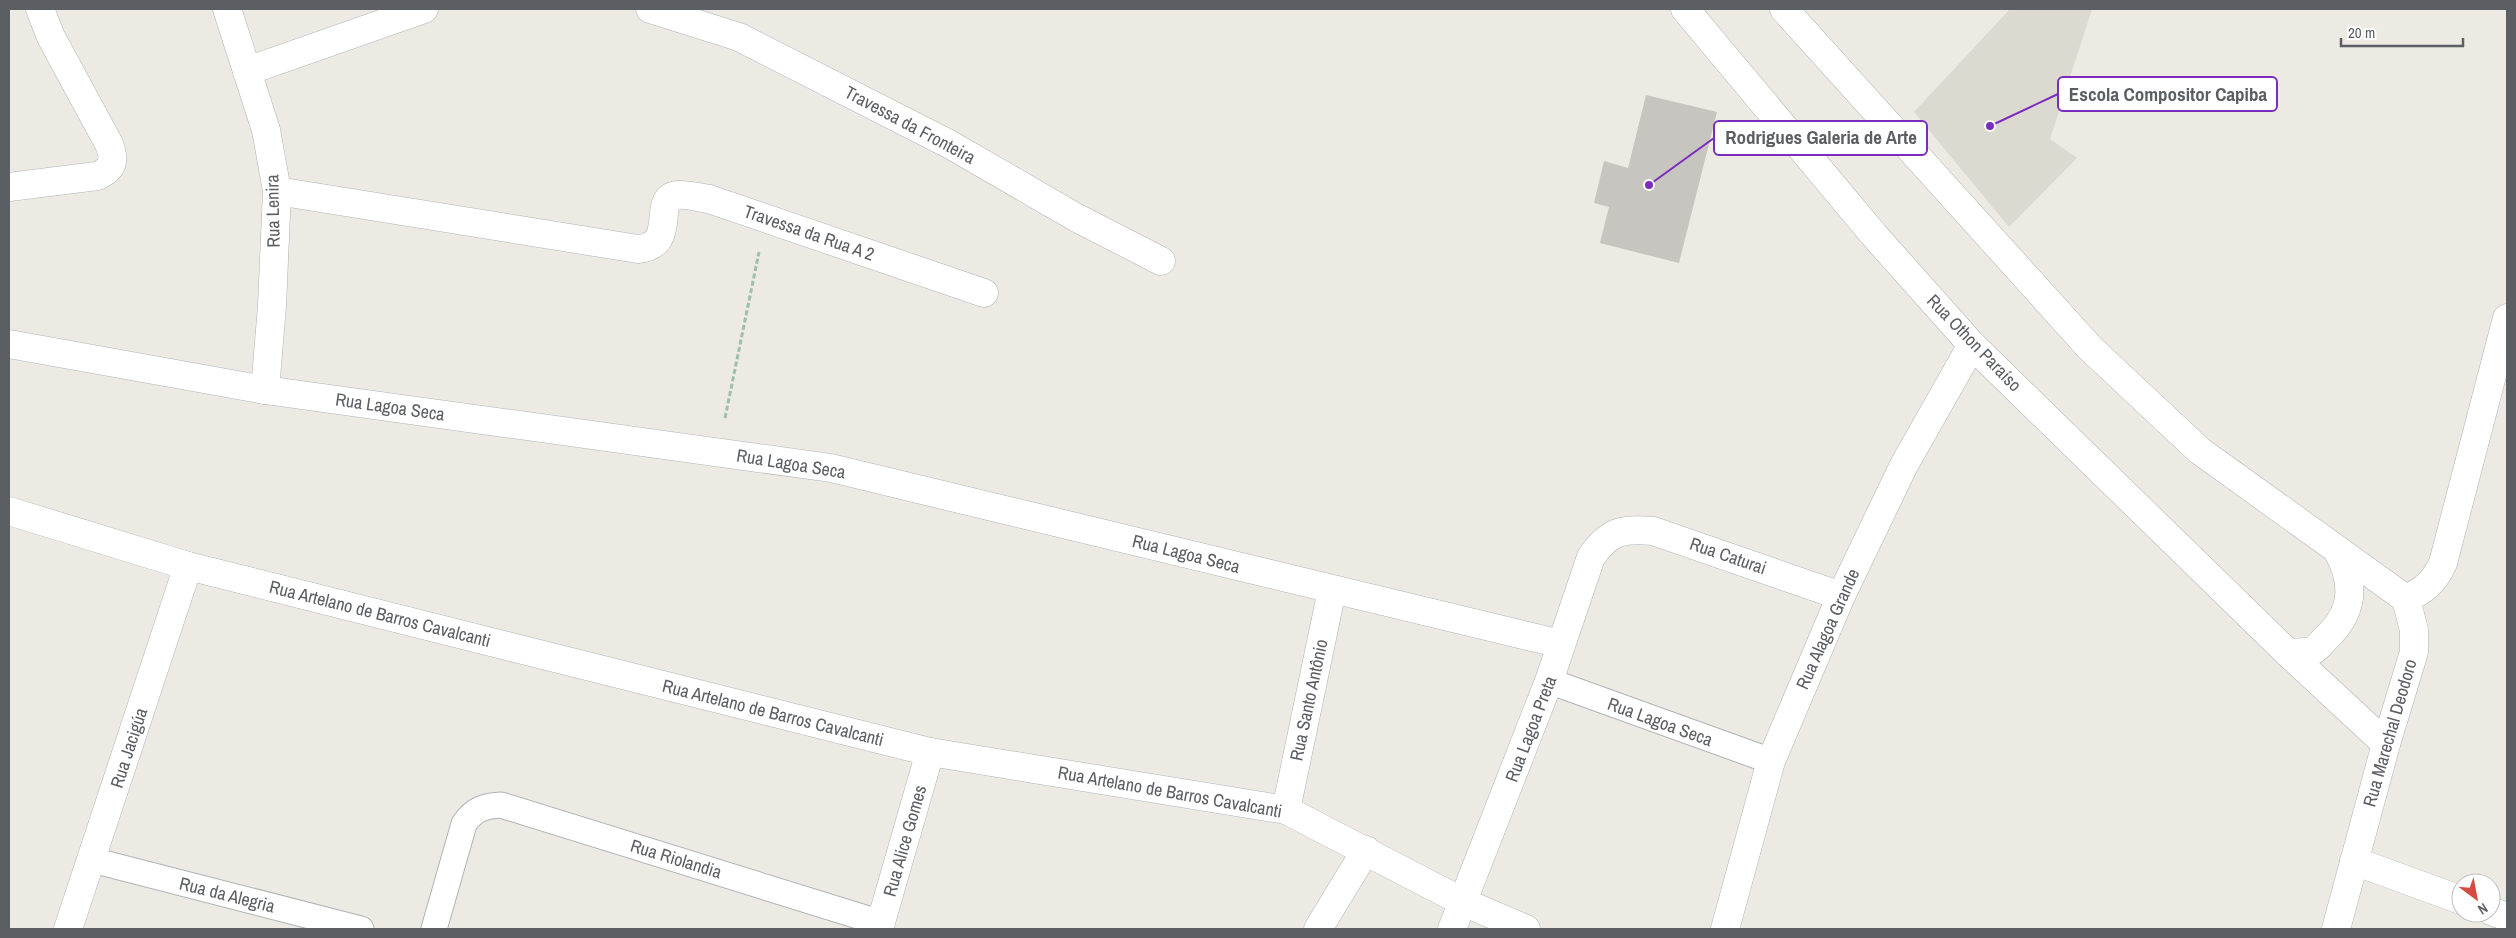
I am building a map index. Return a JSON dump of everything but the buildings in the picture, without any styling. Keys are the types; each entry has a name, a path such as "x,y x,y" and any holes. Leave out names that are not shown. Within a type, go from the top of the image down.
{"street":[{"path":"9,187 97,176 106,172 113,165 114,156 110,144 51,38 40,9"},
{"name":"Rua Lenira","path":"227,9 266,130 277,191 272,306 265,390"},
{"path":"247,71 424,9"},
{"name":"Travessa da Fronteira","path":"650,9 739,37 949,144 1077,218 1161,261"},
{"name":"Rua Othon Paraíso","path":"1685,9 1874,235 1972,345 2288,653 2386,744"},
{"path":"1793,13 2090,348 2200,451 2406,599 2424,590 2435,578 2443,563 2507,318"},
{"name":"Travessa da Rua A 2","path":"277,191 638,249 647,249 662,236 665,208 671,198 678,195 709,199 984,293"},
{"name":"Rua Lagoa Seca","path":"9,344 265,390 831,468 1561,644"},
{"name":"Rua Alagoa Grande","path":"1725,929 1771,761 1841,596 1904,466 1972,345"},
{"name":"Rua Artelano de Barros Cavalcanti","path":"9,511 188,566 930,752 1286,810 1463,902 1526,929"},
{"name":"Rua Caturai","path":"1614,534 1630,528 1654,530 1841,596"},
{"name":"Rua Lagoa Preta","path":"1452,929 1549,682 1591,558 1601,544 1614,534"},
{"path":"2288,653 2313,651 2338,627 2343,618 2350,588 2347,567 2337,550"},
{"name":"Rua Jacigúa","path":"68,929 188,566"},
{"name":"Rua Santo Antônio","path":"1286,810 1332,590"},
{"name":"Rua Marechal Deodoro","path":"2336,929 2386,744 2414,652 2414,630 2406,599"},
{"name":"Rua Alice Gomes","path":"880,926 930,752"},
{"path":"1318,929 1366,850"},
{"path":"2354,861 2451,896"}],"lane":[{"name":"Rua Lagoa Seca","path":"1549,682 1771,761"},
{"name":"Rua Riolandia","path":"434,929 464,824 472,812 485,806 501,805 880,926"},
{"name":"Rua da Alegria","path":"92,860 361,929"}],"path":[{"path":"718,452 766,218"}],"shaded area":[{"path":"2010,9 2092,9 2050,139 2077,158 2009,227 1914,112"}],"place":[{"name":"Escola Compositor Capiba","path":"1990,126"},
{"name":"Rodrigues Galeria de Arte","path":"1649,185"}]}
